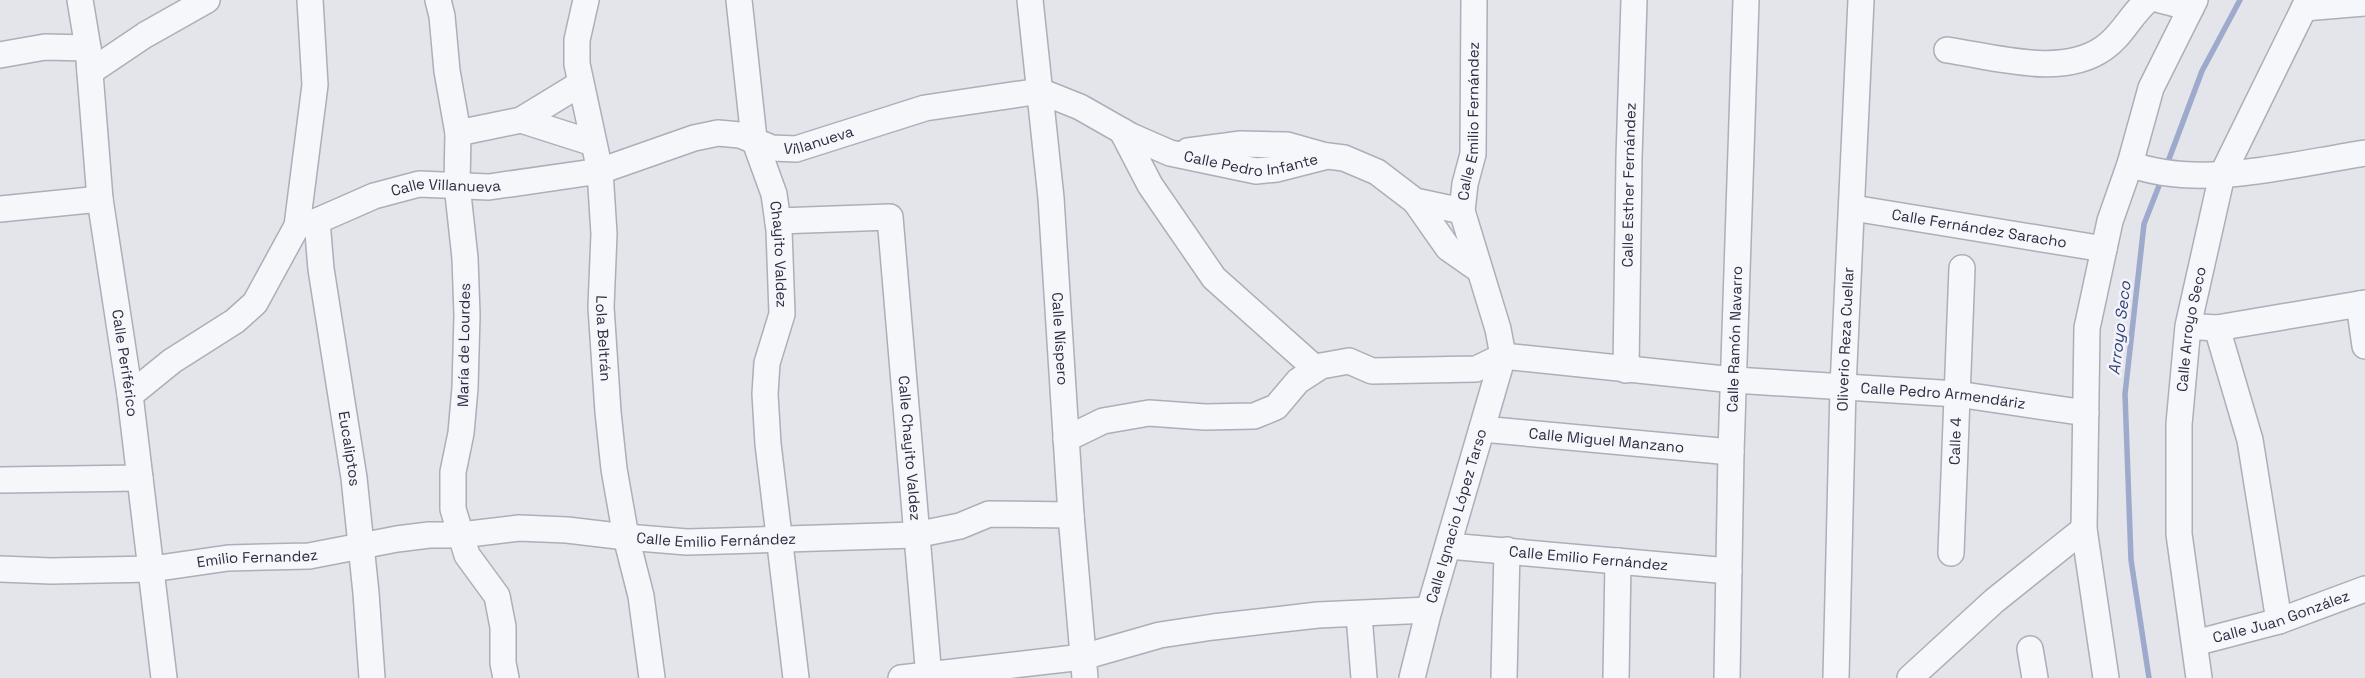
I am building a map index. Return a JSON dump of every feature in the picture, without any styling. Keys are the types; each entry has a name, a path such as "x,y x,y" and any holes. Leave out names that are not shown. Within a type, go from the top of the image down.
{"street":[{"name":"Calle Periférico","path":"80,0 89,60 100,198 130,395 164,678"},
{"path":"0,55 45,46 89,60 144,35 207,0"},
{"name":"Eucaliptos","path":"310,0 314,85 307,224 321,269 350,450 361,545 372,678"},
{"name":"María de Lourdes","path":"438,0 442,16 447,71 458,134 457,186 465,258 467,315 465,388 461,433 453,472 453,509 468,555 497,596 503,627 503,663 506,678"},
{"name":"Lola Beltrán","path":"586,0 577,40 576,64 600,171 604,234 601,307 608,412 614,469 626,538 641,596 652,678"},
{"name":"Chayito Valdez","path":"739,0 754,139 774,194 778,221 782,314 767,363 765,394 768,444 780,539"},
{"name":"Calle Níspero","path":"1030,0 1051,198 1071,515 1084,668"},
{"name":"Calle Emilio Fernández","path":"1474,0 1473,154 1462,211 1478,269 1498,329 1503,356"},
{"name":"Calle Esther Fernández","path":"1626,370 1629,158 1634,0"},
{"name":"Calle Ramón Navarro","path":"1727,678 1731,452 1746,0"},
{"name":"Oliverio Reza Cuellar","path":"1836,678 1843,387 1853,208 1861,0"},
{"path":"1948,50 2052,66 2084,60 2105,48 2126,28 2139,7 2148,0"},
{"path":"2106,678 2084,529 2087,328 2110,221 2137,166 2151,88 2193,4 2160,0"},
{"path":"2306,4 2365,3"},
{"name":"Calle Arroyo Seco","path":"2199,678 2179,534 2179,424 2188,326 2213,176 2306,4"},
{"path":"458,134 521,120 580,84"},
{"name":"Villanueva","path":"600,171 694,138 718,133 740,135 754,139 772,148 796,149 925,108 1040,91"},
{"name":"Calle Pedro Infante","path":"1040,91 1080,107 1122,131 1170,153 1256,171 1277,169 1328,156 1344,158 1377,172 1416,201 1462,211"},
{"path":"521,120 593,143"},
{"path":"1122,131 1150,185 1214,278 1316,369"},
{"path":"2137,166 2213,176 2365,153"},
{"name":"Calle Villanueva","path":"307,224 374,196 419,184 489,187 600,171"},
{"path":"0,209 100,198"},
{"path":"1416,201 1448,248 1478,269"},
{"name":"Calle Fernández Saracho","path":"1853,208 2104,248"},
{"name":"Calle Chayito Valdez","path":"778,221 890,217 928,676"},
{"path":"130,395 172,360 235,321 254,303 307,224"},
{"name":"Calle 4","path":"1951,553 1962,268"},
{"path":"2188,326 2217,328 2362,304 2365,346"},
{"path":"2217,328 2250,440 2278,621"},
{"path":"1066,438 1103,421 1149,413 1205,417 1254,416 1276,407 1298,381 1321,366 1348,361 1372,371 1476,369 1503,356"},
{"name":"Calle Pedro Armendáriz","path":"1503,356 1734,380 1957,394 2086,413"},
{"name":"Calle Ignacio López Tarso","path":"1412,678 1428,610 1449,546 1503,356"},
{"name":"Calle Miguel Manzano","path":"1482,429 1731,452"},
{"path":"0,480 140,478"},
{"name":"Calle Emilio Fernández","path":"361,545 429,535 462,535 519,528 567,530 626,538 687,542 915,535 960,526 989,514 1071,515"},
{"path":"1910,678 1994,601 2084,529"},
{"path":"780,539 796,678"},
{"name":"Emilio Fernandez","path":"152,570 228,558 309,556 361,545"},
{"name":"Calle Emilio Fernández","path":"1449,546 1729,571"},
{"path":"1504,678 1507,550"},
{"path":"1616,678 1618,561"},
{"path":"0,569 51,571 152,570"},
{"name":"Calle Juan González","path":"2195,643 2278,621 2365,589"},
{"path":"901,678 1084,668 1160,635 1318,615 1359,615 1428,610"},
{"path":"1359,615 1364,678"},
{"path":"2030,649 2035,678"}],"waterway":[{"name":"Arroyo Seco","path":"2166,167 2202,71 2240,0"},
{"name":"Arroyo Seco","path":"2149,678 2131,560 2125,394 2144,224 2162,178"}]}
